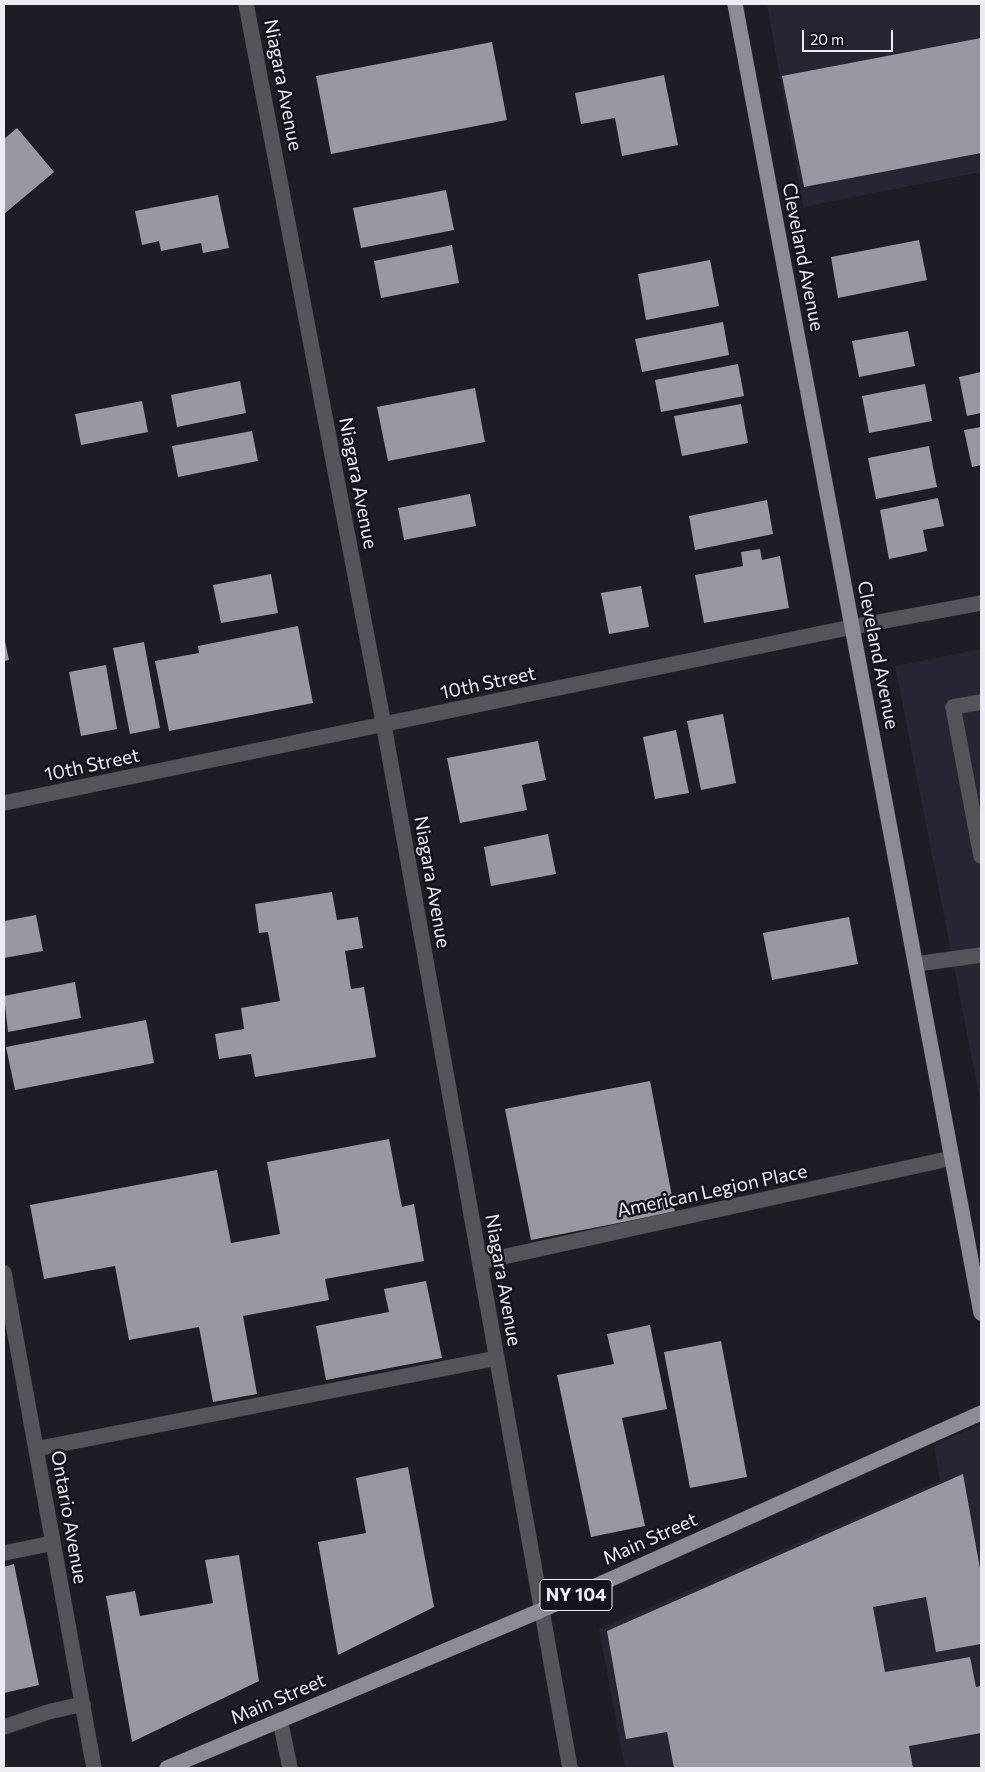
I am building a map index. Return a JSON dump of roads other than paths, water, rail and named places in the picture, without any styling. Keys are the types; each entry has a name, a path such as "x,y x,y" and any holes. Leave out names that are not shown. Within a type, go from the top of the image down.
{"main road":[{"name":"Cleveland Avenue","path":"735,4 981,1313"},
{"name":"Main Street","path":"167,1768 542,1610 981,1413"}],"street":[{"name":"Niagara Avenue","path":"246,4 384,726 570,1768"},
{"name":"10th Street","path":"4,804 852,627 981,602"},
{"path":"981,702 953,707 981,856"},
{"path":"916,964 981,955"},
{"name":"American Legion Place","path":"480,1262 952,1158"},
{"name":"Ontario Avenue","path":"4,1273 94,1768"},
{"path":"36,1449 497,1358"},
{"path":"4,1552 53,1543"},
{"path":"4,1727 48,1712 83,1704"},
{"path":"280,1720 290,1768"}]}
